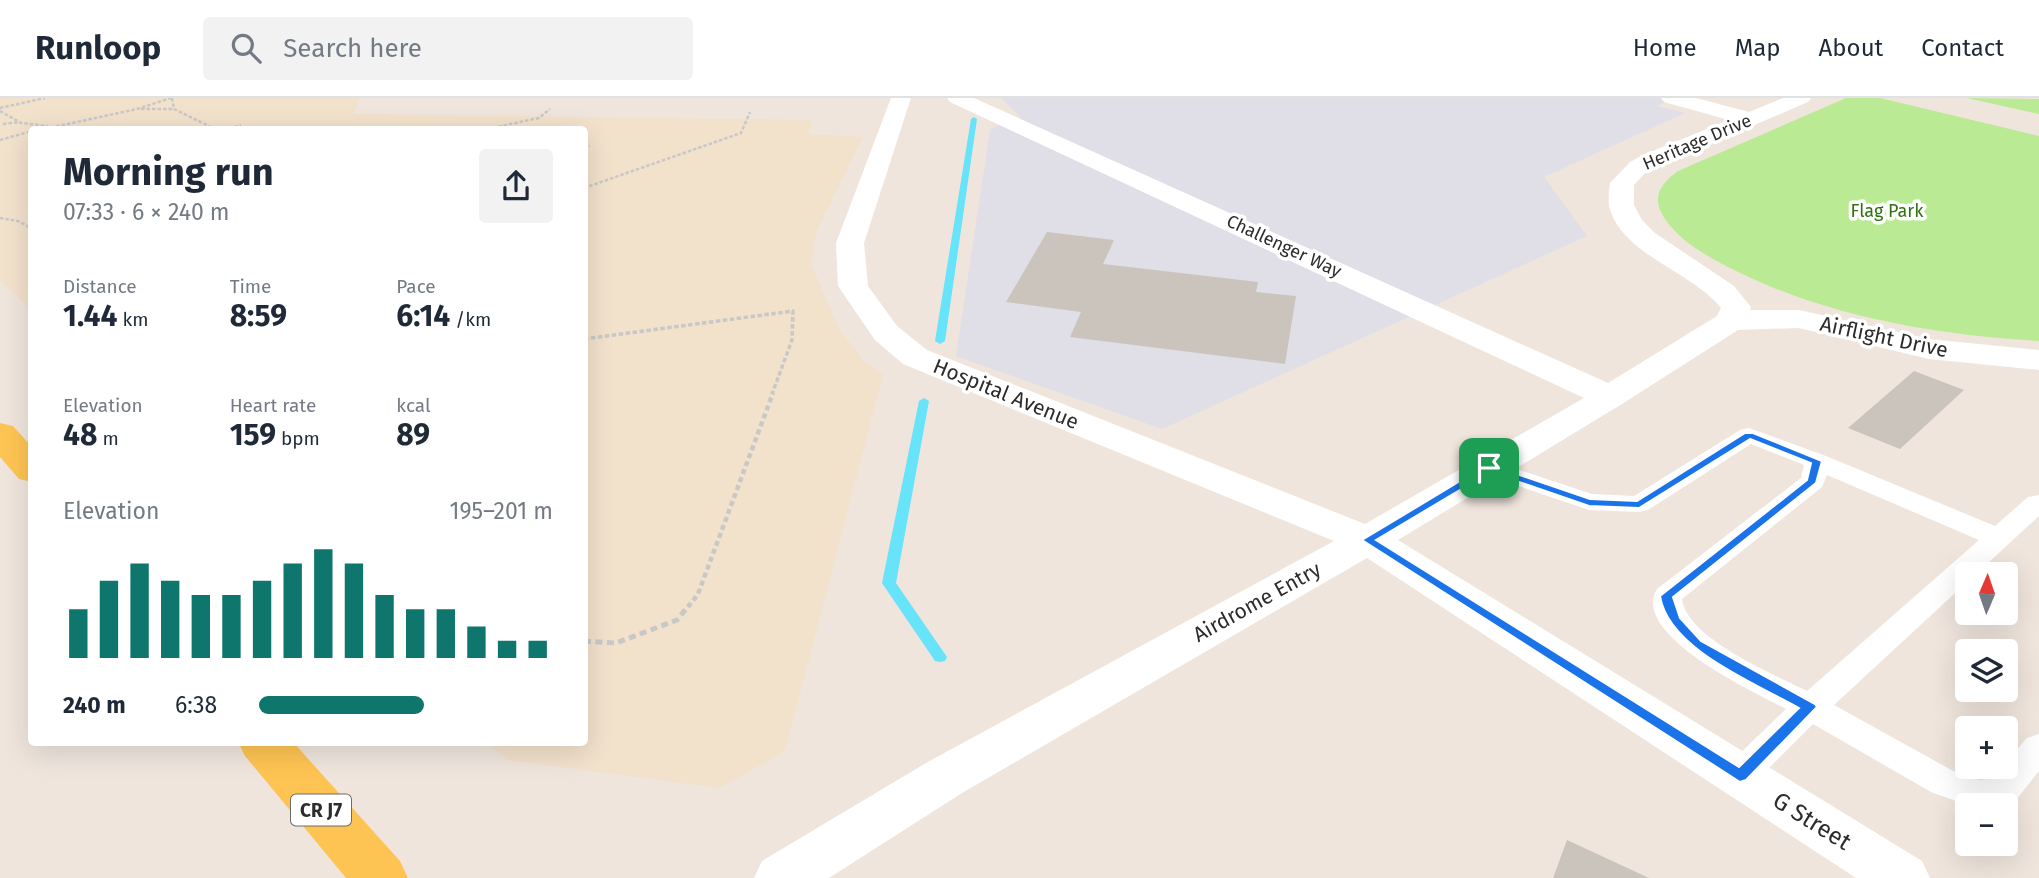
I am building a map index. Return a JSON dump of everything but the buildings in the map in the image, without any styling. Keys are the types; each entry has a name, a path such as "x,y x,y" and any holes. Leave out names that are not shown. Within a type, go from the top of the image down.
{"main road":[{"path":"0,434 28,466"},
{"name":"CR J7","path":"266,746 380,878"}],"street":[{"name":"Hospital Avenue","path":"901,98 850,243 853,286 886,333 915,357 1368,540"},
{"name":"Challenger Way","path":"957,98 1610,397"},
{"path":"1671,98 1752,119"},
{"name":"Heritage Drive","path":"1730,321 1736,307 1732,299 1706,278 1666,254 1640,234 1627,217 1620,191 1627,177 1645,163 1801,98"},
{"name":"Airflight Drive","path":"1730,321 1799,319 1929,349 2030,362"},
{"name":"Airdrome Entry","path":"782,878 944,778 1368,540 1610,397 1730,321"},
{"name":"G Street","path":"1368,540 1902,878"}],"lane":[{"path":"1489,468 1589,502 1639,504 1749,435 1997,537"},
{"path":"1817,461 1812,481 1667,596 1669,611 1675,621 1697,644 1943,782 1980,795 2003,790 2039,747"},
{"path":"1740,775 1810,707 2038,503"}],"path":[{"path":"0,109 45,98"},
{"path":"3,124 21,121 52,126 137,109 172,98 174,109"},
{"path":"147,103 155,103"},
{"path":"0,109 21,121"},
{"path":"137,109 174,109 209,126"},
{"path":"145,114 152,109"},
{"path":"502,126 539,118 550,109"},
{"path":"588,187 741,133 750,111"},
{"path":"0,140 28,132"},
{"path":"0,218 18,221 28,227"},
{"path":"588,338 793,311 792,340 698,594 677,620 616,643 588,641"}],"shaded area":[{"path":"0,98 360,98 354,114 812,120 808,134 863,137 817,230 811,264 839,329 863,360 883,375 785,751 720,788 507,760 492,746 588,746 588,126 28,126 28,307 0,280"},
{"path":"1001,98 1675,98 1656,106 1685,113 1544,177 1587,236 1162,429 956,356 990,130 999,124 1022,118"}],"green space":[{"name":"Flag Park","path":"1846,98 1880,98 2039,136 2039,341 1919,328 1840,310 1802,298 1764,284 1711,258 1685,241 1665,219 1658,205 1659,192 1666,181 1678,171"},
{"path":"1967,98 2039,99 2039,114"}],"waterway":[{"path":"940,341 974,119"},
{"path":"924,401 889,583 940,657"}],"route":[{"path":"1749,435 1817,461 1812,481 1667,596 1669,611 1675,621 1697,644 1810,707 1740,775 1368,540 1489,468 1540,488 1589,502 1639,504 1749,435"}]}
